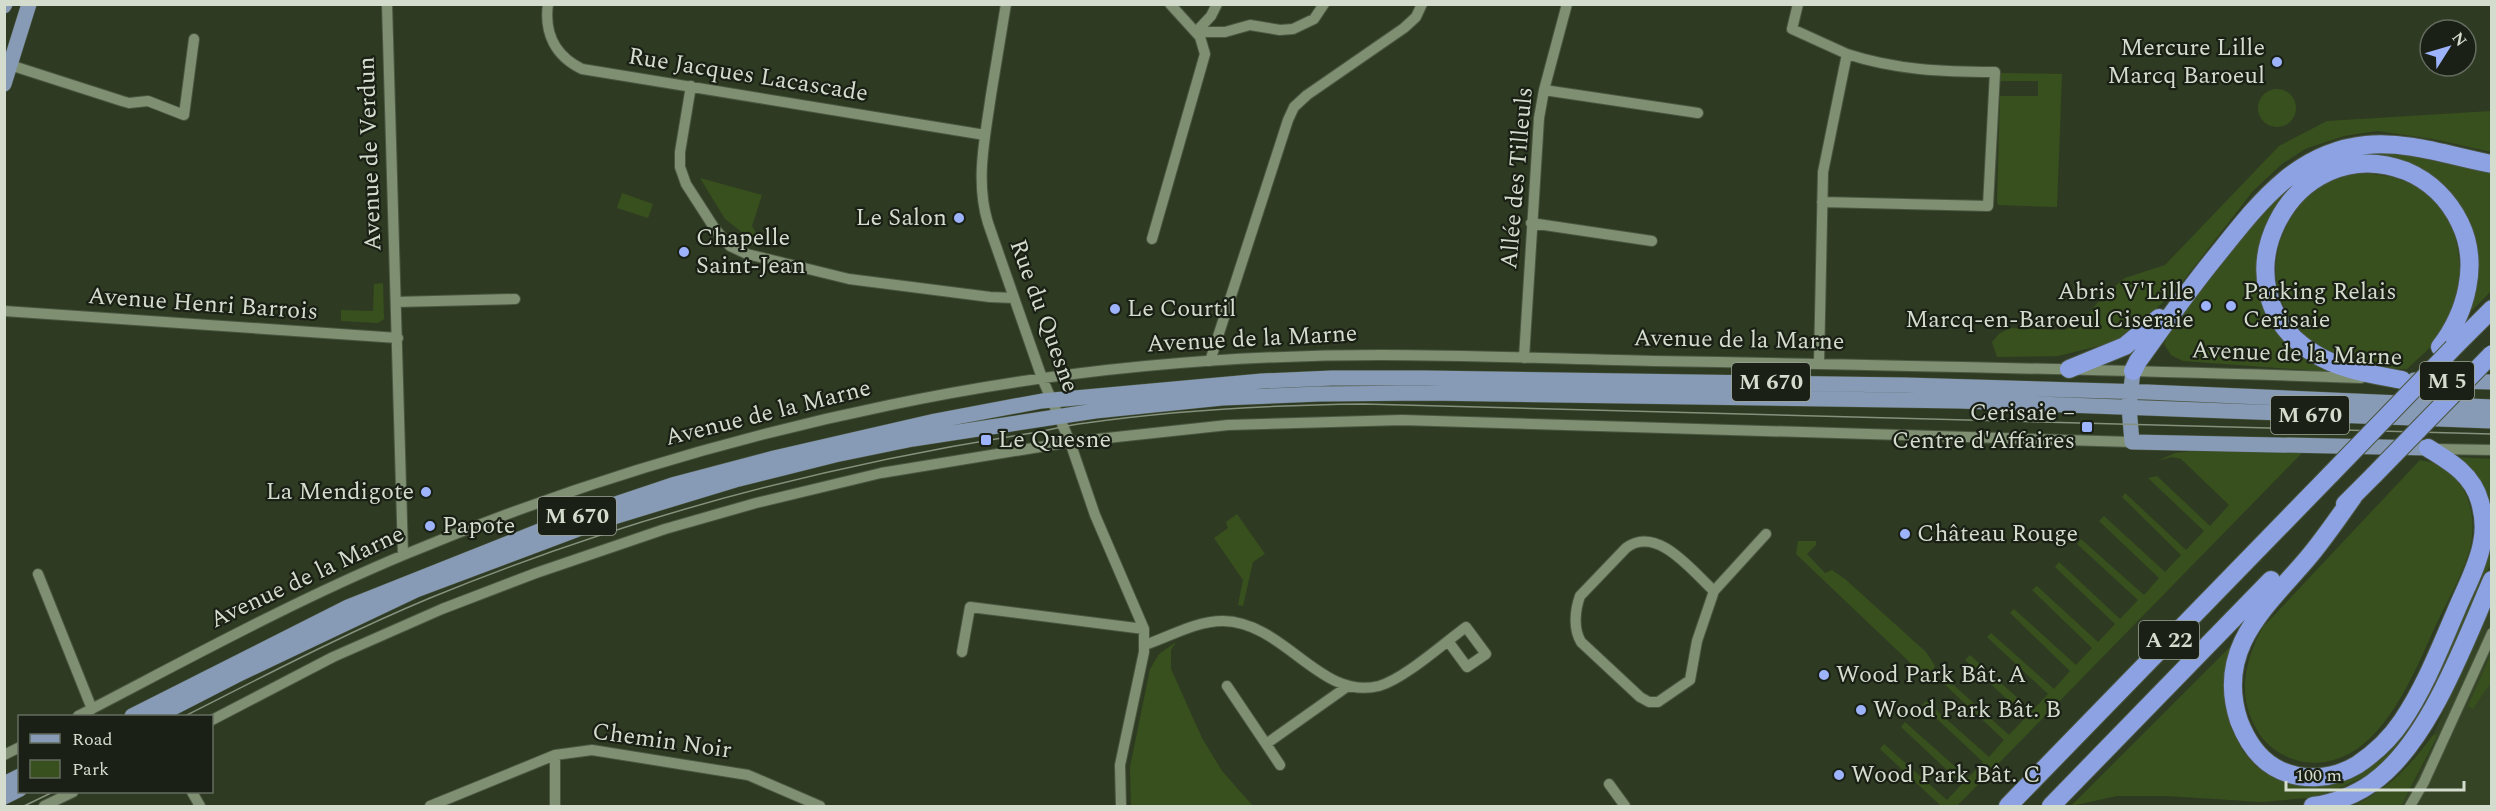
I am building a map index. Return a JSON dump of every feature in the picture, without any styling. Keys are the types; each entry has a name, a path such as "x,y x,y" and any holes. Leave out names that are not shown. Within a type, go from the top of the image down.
{"highway":[{"path":"2133,371 2184,294 2264,197 2293,172 2320,156 2353,147 2391,144 2492,164"},
{"path":"2402,380 2360,371 2329,361 2299,342 2278,317 2265,276 2266,246 2283,210 2306,185 2346,166 2379,164 2416,175 2441,195 2461,224 2467,241 2469,274 2463,306 2447,348"},
{"path":"2069,369 2132,342 2184,294"},
{"path":"2447,348 2492,309"},
{"name":"A 22","path":"2008,807 2387,416 2447,348"},
{"name":"A 22","path":"2051,807 2492,354"},
{"path":"2353,496 2310,555 2263,607 2245,637 2235,667 2234,698 2239,721 2248,740 2254,750 2272,766 2292,775 2313,777 2343,771 2366,759 2388,740 2418,693 2468,582 2482,544 2484,526 2480,501 2473,485 2462,471 2428,448"},
{"path":"2313,807 2336,801 2370,785 2403,753 2433,706 2492,580"}],"main road":[{"path":"4,84 29,4"},
{"path":"2133,371 2129,399 2132,442 2428,448"},
{"name":"Avenue de la Marne","path":"136,715 348,607 554,524 672,485 774,458 934,421 1052,400 1232,383 1332,378 1735,381 2129,399 2492,407"},
{"name":"Avenue de la Marne","path":"2402,380 2492,382"},
{"name":"Avenue de la Marne","path":"162,715 237,675 416,590 587,525 788,466 913,439 1059,416 1222,398 1372,393 1960,401 2129,399 2361,418 2492,421"},
{"path":"4,784 18,777"},
{"path":"4,797 18,790"}],"street":[{"name":"Avenue de Verdun","path":"387,4 403,555"},
{"name":"Rue Jacques Lacascade","path":"548,4 549,33 561,55 573,65 589,71 985,135"},
{"name":"Rue du Quesne","path":"1006,4 985,135 981,183 983,204 1042,378 1070,442 1095,516 1144,629 1145,645 1120,765 1121,807"},
{"path":"1152,239 1204,61 1205,49 1196,32 1170,4"},
{"path":"1196,32 1211,16 1218,4"},
{"path":"1196,32 1225,32 1250,25 1280,30 1293,29 1314,19 1324,4"},
{"path":"1210,361 1294,107 1306,95 1404,28 1416,17 1422,4"},
{"name":"Allée des Tilleuls","path":"1524,358 1539,118 1544,90 1568,4"},
{"path":"1797,4 1792,30 1847,54 1922,71 1995,72 1988,206 1822,201"},
{"path":"10,65 129,103 148,100 184,115 194,39"},
{"path":"1819,363 1822,201 1825,161 1847,54"},
{"path":"691,86 680,152 680,167 686,184 715,230 730,246 747,254 849,279 1014,298"},
{"path":"1544,90 1698,113"},
{"path":"1531,223 1652,241"},
{"path":"396,302 515,299"},
{"name":"Avenue Henri Barrois","path":"4,311 398,338"},
{"name":"Avenue de la Marne","path":"82,715 259,622 403,555 546,500 728,444 884,406 1042,378 1210,361 1382,355 2069,369 2402,380"},
{"path":"213,719 333,657 431,614 527,576 665,529 756,503 881,473 1070,442 1228,425 1402,420 2132,442"},
{"path":"2428,448 2492,450"},
{"path":"1714,591 1663,545 1651,541 1634,543 1626,548 1580,596 1577,605 1576,633 1581,642 1640,697 1649,702 1658,702 1686,684 1692,677 1697,641 1714,591 1766,534"},
{"path":"38,574 92,709"},
{"path":"962,652 970,608 1144,629"},
{"path":"1145,645 1209,622 1247,624 1269,634 1312,667 1348,686 1372,687 1389,682 1448,641"},
{"path":"2410,807 2424,782 2492,633"},
{"path":"1227,686 1280,765"},
{"path":"1266,744 1348,686"},
{"path":"4,755 18,748"},
{"name":"Chemin Noir","path":"430,807 555,755 574,751 603,751 739,773 774,785 818,806"},
{"path":"555,755 555,807"},
{"path":"1609,784 1625,807"},
{"path":"44,807 71,793"},
{"path":"193,793 200,807"}],"shaded area":[{"path":"2491,606 2491,806 2398,806 2412,788 2438,736 2433,735"}],"green space":[{"path":"2001,73 2062,74 2057,207 1999,205 1997,203 2000,96 2038,96 2038,81 2000,81"},
{"path":"2277,89 2290,95 2296,108 2290,121 2277,127 2264,121 2258,108 2264,95"},
{"path":"2491,111 2491,152 2433,139 2377,131 2344,136 2305,149 2282,164 2253,191 2176,290 2123,340 2058,356 1997,357 1992,342 2009,328 2065,330 2083,321 2102,297 2125,278 2165,265 2279,146 2327,121"},
{"path":"2379,153 2401,154 2491,173 2491,291 2473,310 2469,309 2468,227 2385,161 2295,187 2262,290 2334,372 2183,361 2171,355 2164,344 2169,332 2262,212 2288,188 2314,170 2344,159"},
{"path":"2359,173 2398,179 2425,193 2441,208 2452,227 2458,248 2459,270 2450,315 2437,340 2407,369 2367,366 2327,354 2297,326 2286,310 2279,292 2276,274 2277,256 2281,238 2289,221 2318,188"},
{"path":"700,178 762,195 752,226 759,238 756,245 745,245 743,233 725,219"},
{"path":"622,193 653,204 648,218 617,208"},
{"path":"383,283 384,319 378,323 341,321 341,310 373,311 374,284"},
{"path":"2193,451 2302,453 1957,806 1941,806 1880,749 1884,744 1947,800 1962,784 1901,727 1905,722 1968,778 1983,762 1922,705 1926,701 1989,757 2004,740 1943,683 1947,679 2009,735 2026,717 1965,660 1970,655 2032,711 2048,694 1987,637 1991,633 2054,689 2070,671 2010,613 2014,609 2076,665 2092,648 2032,590 2037,586 2098,642 2115,624 2055,567 2059,562 2120,619 2138,600 2077,544 2081,539 2144,595 2159,578 2099,521 2104,516 2165,572 2181,555 2122,497 2125,493 2186,550 2204,531 2148,478 2157,476 2210,526 2229,505 2181,459 2172,457 2157,461 2175,453"},
{"path":"2456,457 2491,459 2491,522 2481,485 2472,472"},
{"path":"2420,460 2442,465 2452,473 2470,505 2473,530 2468,555 2461,573 2403,694 2372,737 2352,752 2330,761 2304,762 2290,758 2266,742 2250,717 2245,678 2257,639 2263,627"},
{"path":"1237,514 1265,554 1253,562 1243,606 1238,605 1243,580 1214,538 1228,528 1226,522"},
{"path":"2491,530 2491,563 2440,680 2424,709 2393,754 2372,773 2335,790 2307,798 2262,802 2166,796 2117,796 2071,806 2234,643 2225,693 2230,726 2242,750 2257,767 2278,780 2303,786 2326,785 2385,753"},
{"path":"1798,541 1816,541 1816,545 1807,554 1825,573 1832,570 1845,579 1926,652 1935,666 1931,675 1920,672 1796,554"},
{"path":"1176,642 1171,650 1171,669 1202,738 1222,771 1253,806 1131,806 1130,767 1150,669 1159,654"},
{"path":"2491,654 2491,682 2473,709 2468,706"},
{"path":"2433,735 2438,735 2402,804 2398,806 2354,806 2379,791 2398,775"}],"tram line":[{"path":"187,715 399,611 503,569 651,519 802,478 878,461 1121,418 1225,409 1364,404 2492,434"},
{"path":"24,806 51,793"}],"place":[{"name":"Mercure Lille Marcq Baroeul","path":"2277,62"},
{"name":"Le Salon","path":"959,218"},
{"name":"Chapelle Saint-Jean","path":"684,252"},
{"name":"Abris V'Lille Marcq-en-Baroeul Ciseraie","path":"2206,306"},
{"name":"Parking Relais Cerisaie","path":"2231,306"},
{"name":"Le Courtil","path":"1115,309"},
{"name":"Cerisaie – Centre d'Affaires","path":"2087,427"},
{"name":"Le Quesne","path":"986,440"},
{"name":"La Mendigote","path":"426,492"},
{"name":"Papote","path":"430,526"},
{"name":"Château Rouge","path":"1905,534"},
{"name":"Wood Park Bât. A","path":"1824,675"},
{"name":"Wood Park Bât. B","path":"1861,710"},
{"name":"Wood Park Bât. C","path":"1839,775"}]}
